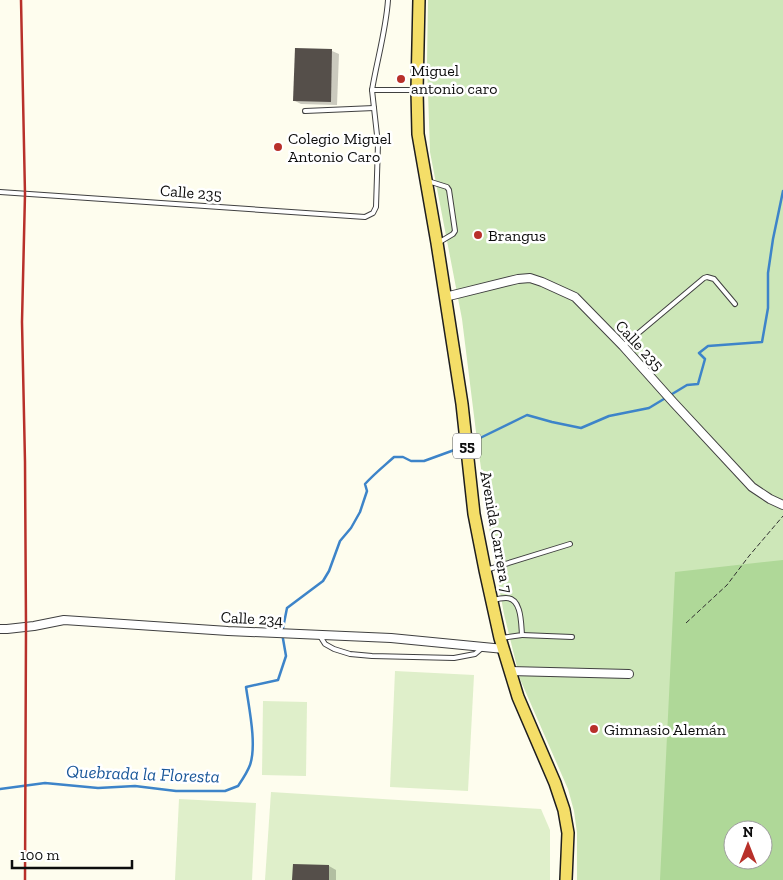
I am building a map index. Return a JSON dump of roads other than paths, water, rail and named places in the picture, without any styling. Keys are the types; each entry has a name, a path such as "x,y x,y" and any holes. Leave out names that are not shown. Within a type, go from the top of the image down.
{"main road":[{"name":"Avenida Carrera 7","path":"419,0 418,134 462,404 474,514 491,600 510,672 518,697 555,783 564,810 568,833 566,880"}],"street":[{"name":"Calle 235","path":"445,297 518,279 530,278 575,297 623,346 752,487 783,505"},
{"name":"Calle 234","path":"0,629 34,626 64,620 391,638 483,647 502,644"},
{"path":"510,672 629,674"}],"lane":[{"path":"305,111 374,108 372,90 386,21 388,0"},
{"path":"372,90 417,90"},
{"name":"Calle 235","path":"0,192 365,217 373,213 376,206 378,144 374,108"},
{"path":"426,181 440,184 449,190 455,231 437,243"},
{"path":"623,346 704,278 711,277 714,279 735,304"},
{"path":"485,570 570,544"},
{"path":"491,600 505,598 512,599 516,603 520,615 522,635"},
{"path":"318,635 325,644 334,649 350,654 372,656 454,658 475,654 483,647"},
{"path":"502,644 522,635 572,637"}],"waterway":[{"name":"Quebrada la Floresta","path":"476,440 527,415 581,428 609,416 649,408 687,385 698,384 705,359 699,353 708,346 762,342 768,308 768,273 783,191"},
{"name":"Quebrada la Floresta","path":"0,789 45,783 98,788 135,786 176,791 225,791 238,786 250,765 253,747 246,687 278,680 286,656 282,633 287,608 323,581 329,571 340,541 351,528 360,512 367,491 365,484 394,457 403,457 411,461 424,461 457,449"}],"railway":[{"path":"21,0 25,194 22,322 26,627 25,880"}],"place":[{"name":"Miguel antonio caro","path":"401,79"},
{"name":"Colegio Miguel Antonio Caro","path":"278,147"},
{"name":"Brangus","path":"478,235"},
{"name":"Gimnasio Alemán","path":"594,729"}]}
